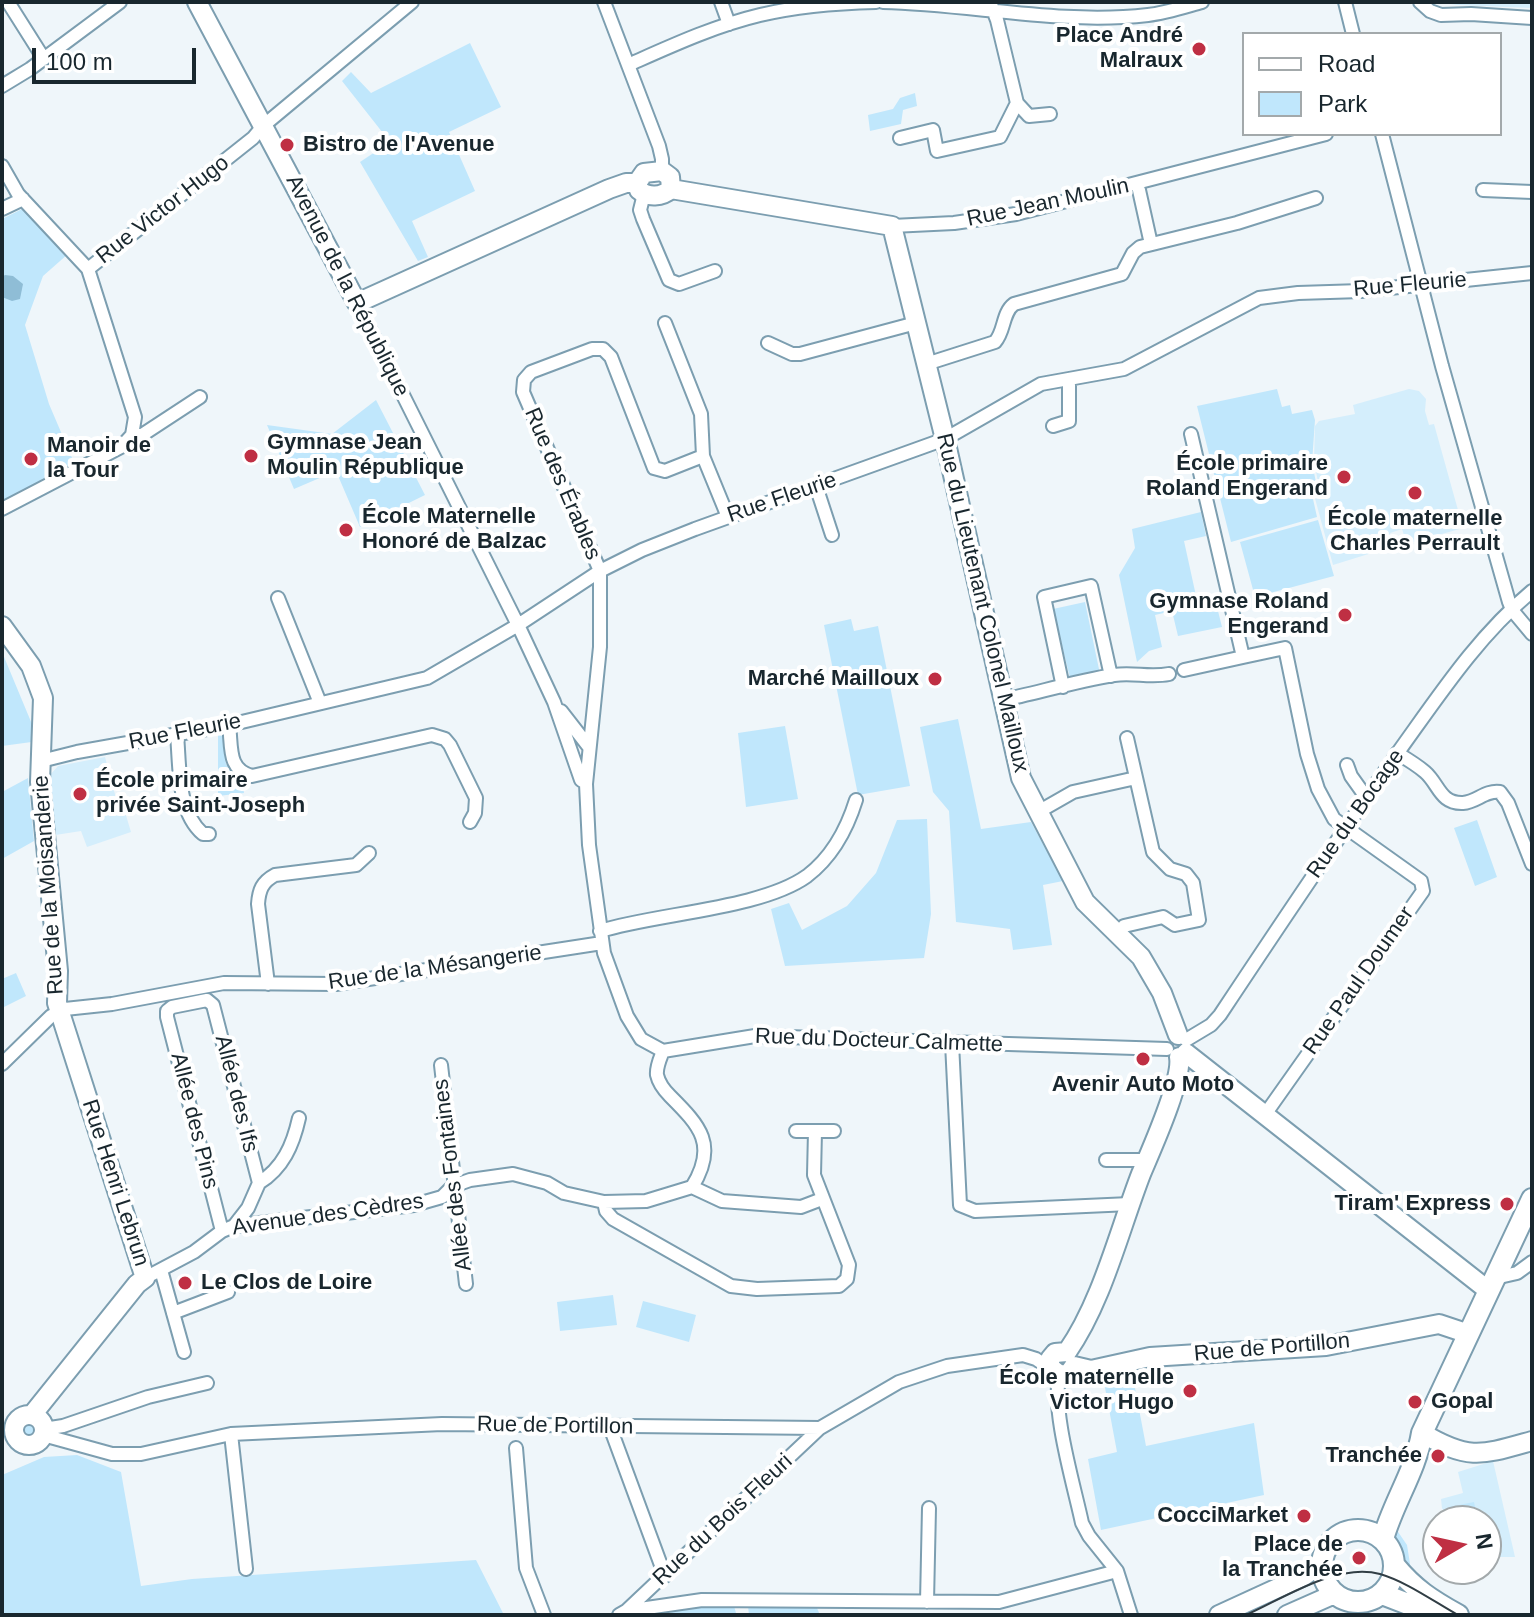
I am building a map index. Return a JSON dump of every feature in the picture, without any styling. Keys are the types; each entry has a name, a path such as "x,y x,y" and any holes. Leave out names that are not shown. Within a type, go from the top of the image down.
{"main road":[{"path":"1373,1534 1409,1446 1422,1433 1532,1199"},
{"path":"1347,1531 1373,1534 1393,1554 1395,1566 1391,1582 1382,1594 1370,1601 1356,1603 1337,1596 1324,1578 1322,1563 1327,1547 1347,1531"},
{"path":"1395,1566 1412,1581 1418,1593 1458,1615"},
{"path":"1382,1594 1435,1615"}],"street":[{"path":"8,2 44,59"},
{"path":"2,86 120,2"},
{"name":"Avenue de la République","path":"197,2 357,303 518,625 554,702 581,780 586,784"},
{"name":"Rue Victor Hugo","path":"132,435 134,410 88,269 253,138 263,126 412,2"},
{"path":"604,2 659,146 662,171"},
{"path":"721,2 729,24"},
{"path":"628,65 729,24 798,8 876,2"},
{"path":"883,2 1119,17 1148,15 1202,2"},
{"path":"1345,2 1352,32"},
{"path":"1420,2 1441,15 1532,18"},
{"path":"992,7 1017,103 1029,116 1050,114"},
{"path":"900,138 933,130 937,151 1000,137 1017,103"},
{"name":"Rue Jean Moulin","path":"671,189 892,226 954,223 1016,214 1318,136"},
{"path":"1383,136 1420,285 1512,610 1532,634"},
{"path":"2,166 23,199 88,269"},
{"path":"357,303 609,189 626,183 640,189 660,195 671,189 670,177 662,171 644,173 640,189 640,210 669,280 679,284 715,271"},
{"path":"1139,190 1151,244"},
{"path":"1483,190 1532,192"},
{"path":"926,364 995,342 1001,335 1007,311 1014,304 1122,274 1135,250 1316,198"},
{"path":"2,209 23,199"},
{"name":"Rue du Lieutenant Colonel Mailloux","path":"892,226 945,439 1021,778 1085,902 1141,957 1151,972 1179,1047"},
{"name":"Rue Fleurie","path":"41,761 229,725 427,678 518,625 600,571 642,550 945,439 1041,384 1124,369 1259,298 1532,273"},
{"path":"665,323 701,414 703,456 728,517"},
{"path":"768,343 792,354 800,354 916,323"},
{"name":"Rue des Érables","path":"600,571 523,392 527,375 592,349 603,349 611,357 654,468 665,471 703,456"},
{"path":"1053,426 1069,421 1069,379"},
{"path":"2,509 121,447 132,435 142,435 200,397"},
{"path":"1184,670 1243,657 1191,434"},
{"path":"816,486 832,535"},
{"path":"600,571 600,647 586,784 589,845 601,937 627,1016 641,1039 663,1051 657,1067 660,1084 699,1127 704,1139 703,1162 692,1187 722,1201 801,1207 822,1199"},
{"path":"1063,687 1044,597 1091,586 1111,676"},
{"name":"Rue du Bocage","path":"1179,1047 1220,1015 1397,753 1480,641 1532,591"},
{"path":"278,598 320,703"},
{"name":"Rue de la Moisanderie","path":"2,626 31,666 43,698 40,782 59,1010"},
{"name":"Rue Paul Doumer","path":"1243,657 1285,648 1314,778 1334,819 1421,881 1423,891 1264,1116"},
{"path":"1003,700 1111,676 1132,673 1153,678 1169,674"},
{"name":"Avenue de la République","path":"554,702 589,747"},
{"path":"229,725 233,765 242,774 252,776 438,736 450,745 476,798 475,813 470,822"},
{"path":"177,735 189,817 203,834 209,834"},
{"path":"1118,934 1124,926 1163,917 1175,925 1199,920 1193,883 1186,874 1170,869 1153,852 1127,738"},
{"path":"1397,753 1423,770 1444,798 1464,803 1490,792 1500,792 1508,803 1532,864"},
{"path":"1347,765 1366,797"},
{"path":"1038,812 1073,792 1136,778"},
{"name":"Rue de la Mésangerie","path":"59,1010 138,1000 215,984 336,984 601,937 757,897 789,887 820,864 846,829 856,800"},
{"path":"268,984 258,904 265,880 275,875 356,865 369,853"},
{"name":"Allée des Ifs","path":"167,1011 172,1007 207,1000 213,1005 259,1183 248,1208 228,1228"},
{"path":"2,1064 59,1010"},
{"name":"Rue Henri Lebrun","path":"9,1435 19,1418 40,1426 137,1284 153,1274 59,1010"},
{"name":"Allée des Pins","path":"167,1011 228,1228"},
{"name":"Rue du Docteur Calmette","path":"663,1051 755,1036 1179,1047"},
{"path":"952,1043 960,1205 975,1211 1130,1204"},
{"path":"1179,1047 1264,1116 1492,1284 1517,1273 1532,1262"},
{"path":"1131,1615 1117,1571 1082,1523 1061,1424 1057,1385 1147,1160 1179,1070 1179,1047"},
{"name":"Allée des Fontaines","path":"441,1065 466,1284"},
{"path":"259,1183 273,1175 285,1157 299,1118"},
{"path":"796,1131 834,1131"},
{"path":"604,1202 606,1211 613,1219 731,1286 757,1289 839,1286 847,1279 849,1265 814,1175 815,1131"},
{"path":"1106,1160 1147,1160"},
{"name":"Avenue des Cèdres","path":"153,1274 228,1228 414,1205 442,1197 453,1186 483,1177 518,1175 547,1183 564,1193 604,1202 646,1201 692,1187"},
{"path":"153,1274 173,1313 184,1352"},
{"path":"173,1313 228,1292"},
{"name":"Rue de Portillon","path":"40,1426 122,1454 158,1451 231,1434 442,1424 820,1428 899,1382 947,1366 1017,1354 1091,1370 1150,1357 1314,1347 1439,1324 1469,1334"},
{"path":"9,1435 32,1444 40,1426 63,1426 148,1397 207,1383"},
{"path":"610,1427 665,1576"},
{"name":"Rue du Bois Fleuri","path":"623,1613 820,1428"},
{"path":"1422,1433 1452,1449 1473,1454 1531,1444"},
{"path":"231,1434 246,1569"},
{"path":"516,1448 526,1568 544,1615"},
{"path":"927,1602 929,1508"},
{"path":"1219,1615 1304,1576 1322,1563"},
{"path":"623,1613 702,1600 999,1602 1117,1571"},
{"path":"1287,1615 1330,1596 1337,1596"}],"shaded area":[{"path":"1435,2 1532,2 1532,8 1458,5"},
{"path":"13,276 23,284 20,299 12,301 2,297 2,277"},
{"path":"1409,389 1419,391 1426,399 1429,425 1434,424 1463,528 1407,544 1402,529 1390,533 1394,545 1391,547 1333,565 1313,491 1319,488 1314,460 1315,426 1319,421 1355,414 1353,405"},
{"name":"École primaire privée Saint-Joseph","path":"105,757 120,813 125,812 131,832 87,847 81,831 49,836 44,777 58,766"},
{"path":"1493,1461 1515,1557 1502,1557 1502,1505 1442,1505 1441,1499 1463,1493 1458,1472"}],"green space":[{"path":"470,43 501,107 449,132 475,191 412,221 428,257 418,261 360,162 390,142 342,81 351,72 371,93"},
{"path":"915,93 917,106 903,110 901,124 870,131 868,115 893,109 900,98"},
{"path":"24,208 68,254 43,276 25,325 49,404 75,465 2,505 2,219"},
{"path":"1277,389 1282,407 1290,405 1292,414 1312,410 1315,420 1312,463 1317,487 1311,490 1317,517 1231,542 1197,406"},
{"path":"376,400 425,495 360,527 336,471 294,489 267,425 332,434"},
{"path":"1201,512 1206,536 1184,541 1198,605 1216,603 1222,627 1178,636 1172,611 1155,615 1162,647 1149,651 1137,662 1119,575 1135,548 1132,529"},
{"path":"1318,520 1334,576 1255,597 1240,542"},
{"path":"1085,602 1100,674 1070,678 1053,609"},
{"path":"851,619 854,631 878,626 910,786 858,795 824,625"},
{"path":"2,652 39,741 2,746"},
{"path":"958,719 981,829 1031,822 1063,881 1043,885 1052,945 1013,950 1010,929 956,922 949,811 933,792 920,727"},
{"path":"785,726 798,799 746,807 738,733"},
{"path":"218,734 224,737 226,764 242,780 244,793 218,796"},
{"path":"28,778 34,841 2,859 2,792"},
{"path":"927,819 931,914 924,958 785,966 771,909 789,903 802,930 847,906 876,873 897,820"},
{"path":"1477,820 1497,877 1475,886 1454,828"},
{"path":"16,973 26,996 2,1008 2,979"},
{"path":"613,1295 617,1325 560,1331 557,1302"},
{"path":"643,1301 696,1315 689,1342 636,1327"},
{"path":"1132,1372 1146,1446 1254,1423 1264,1495 1101,1530 1088,1459 1117,1452 1103,1377"},
{"path":"29,1420 36,1423 39,1430 36,1437 29,1440 22,1437 19,1430 22,1423"},
{"path":"77,1455 121,1472 141,1586 192,1579 476,1560 504,1615 2,1615 2,1475 44,1457"},
{"path":"1392,1523 1407,1545 1411,1570 1401,1565 1393,1540"},
{"path":"704,1606 734,1606 736,1613 656,1615"},
{"path":"748,1606 817,1608 820,1615 749,1615"}],"tram line":[{"path":"1246,1615 1329,1577 1364,1572 1400,1582 1458,1615"}],"place":[{"name":"Place André Malraux","path":"1199,49"},
{"name":"Bistro de l'Avenue","path":"287,145"},
{"name":"Gymnase Jean Moulin République","path":"251,456"},
{"name":"Manoir de la Tour","path":"31,459"},
{"name":"École primaire Roland Engerand","path":"1344,477"},
{"name":"École maternelle Charles Perrault","path":"1415,493"},
{"name":"École Maternelle Honoré de Balzac","path":"346,530"},
{"name":"Gymnase Roland Engerand","path":"1345,615"},
{"name":"Marché Mailloux","path":"935,679"},
{"name":"École primaire privée Saint-Joseph","path":"80,794"},
{"name":"Avenir Auto Moto","path":"1143,1059"},
{"name":"Tiram' Express","path":"1507,1204"},
{"name":"Le Clos de Loire","path":"185,1283"},
{"name":"École maternelle Victor Hugo","path":"1190,1391"},
{"name":"Gopal","path":"1415,1402"},
{"name":"Tranchée","path":"1438,1456"},
{"name":"CocciMarket","path":"1304,1516"},
{"name":"Place de la Tranchée","path":"1359,1558"}]}
